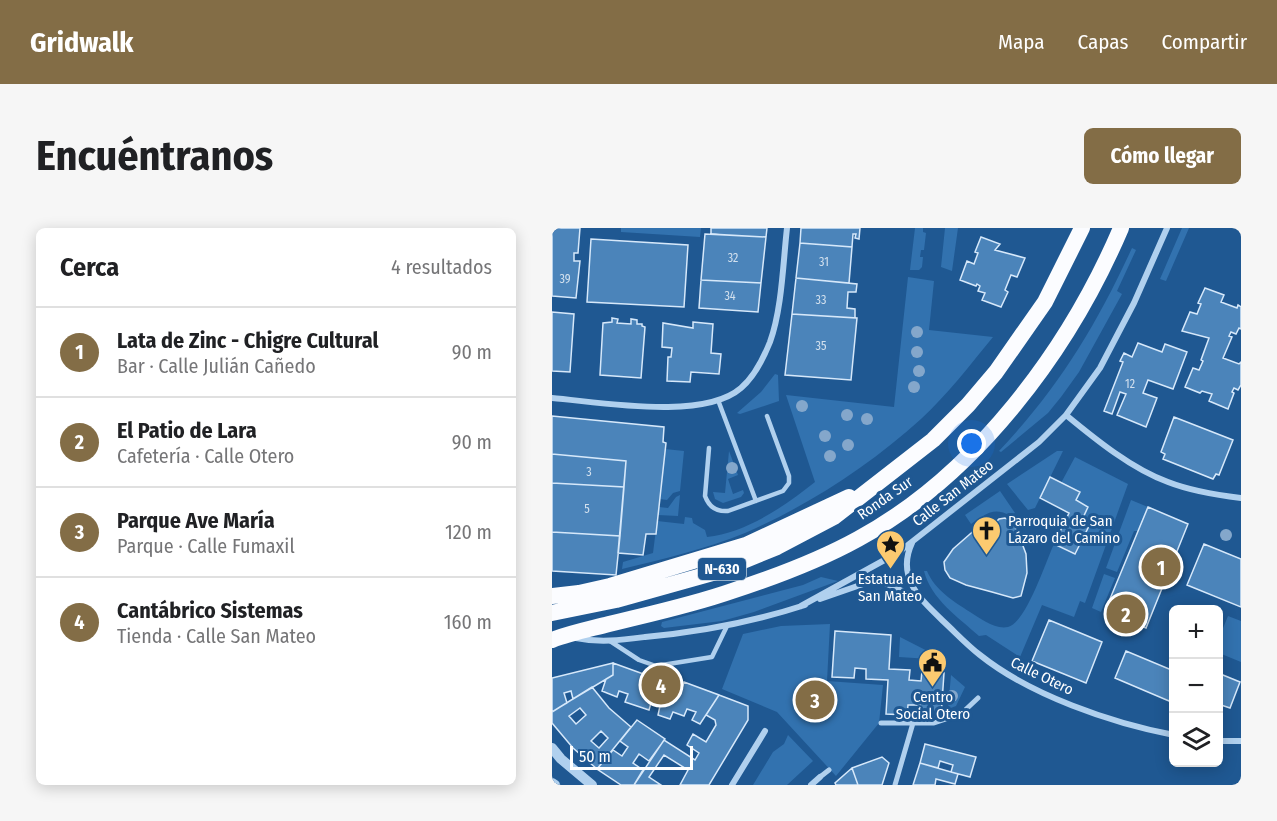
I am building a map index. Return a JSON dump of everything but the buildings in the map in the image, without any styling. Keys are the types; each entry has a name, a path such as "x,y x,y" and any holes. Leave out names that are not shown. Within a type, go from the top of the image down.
{"highway":[{"name":"Ronda Sur","path":"552,613 636,594 716,572 750,559 834,517 933,440 968,405 996,372 1045,302 1083,228"},
{"name":"Ronda Sur","path":"558,638 707,599 776,576 858,539 909,506 974,450 1024,393 1076,319 1121,228"},
{"path":"552,596 610,586 746,545 875,486"}],"street":[{"path":"552,398 671,408 691,407 718,400 741,388 756,368 770,341 780,294 787,228"},
{"name":"Calle San Mateo","path":"921,600 912,589 907,563 914,539 1039,442 1066,416 1100,368 1134,303 1167,228"},
{"path":"1066,416 1124,459 1165,482 1214,495 1241,498"},
{"path":"801,606 899,552 914,539"},
{"path":"558,638 596,642 610,641 673,635 745,623 869,582 883,582 921,600"},
{"name":"Calle Otero","path":"921,600 980,655 1041,692 1099,715 1146,730 1169,734"},
{"path":"881,723 934,723 961,714 978,698"},
{"path":"895,785 913,723"},
{"path":"732,785 765,731"},
{"path":"1223,741 1241,741"},
{"path":"552,748 561,759 592,785"},
{"path":"811,785 829,770"}],"lane":[{"path":"718,400 756,501"},
{"path":"709,448 705,496 708,503 721,512 783,491 789,483 789,476 767,416"},
{"path":"610,641 639,660 656,666 712,657 727,626"}],"shaded area":[{"path":"621,228 701,228 700,237 621,232"},
{"path":"915,228 923,228 923,232 926,233 924,250 921,250 920,257 923,257 922,267 919,270 910,270"},
{"path":"945,228 958,228 952,271 941,267"},
{"path":"1182,228 1189,228 1166,281 1160,279"},
{"path":"1132,248 1136,250 1117,291 1122,294 1079,372 1048,413 1001,452 999,451 1040,404 1074,356 1104,304"},
{"path":"908,277 934,281 929,330 993,337 931,409 881,453 838,483 769,522 715,544 622,569 623,562 653,553 657,521 684,524 685,517 692,518 693,523 705,530 707,537 722,534 764,517 815,482 786,395 894,407"},
{"path":"775,374 778,375 779,401 737,413 761,392"},
{"path":"665,449 684,451 680,491 673,493 667,500 660,499"},
{"path":"729,451 738,475 728,479 733,494 743,490 744,493 741,497 723,503 715,499 713,492 725,493"},
{"path":"1057,451 1063,451 1035,508 1028,510 1007,484"},
{"path":"1075,457 1128,484 1085,603 1080,601 1074,617 1042,605 1020,657 986,635 979,636 954,614 939,599 924,571 927,571 935,584 957,604 983,620 1003,627 1015,623 1022,615 1041,577 1054,544 1076,554 1090,524 1082,520 1088,507 1076,500 1080,492 1061,483"},
{"path":"1000,491 1015,513 1011,516 1005,513 990,512 971,524 965,515"},
{"path":"680,495 678,516 658,515 659,507 668,508"},
{"path":"1131,500 1148,507 1138,531 1134,531 1117,572 1106,568"},
{"path":"1104,574 1115,578 1101,612 1092,608"},
{"path":"821,577 838,581 754,612 722,621 664,628 661,626 662,622 803,585"},
{"path":"1228,616 1241,621 1241,662 1223,655 1223,628"},
{"path":"830,624 827,681 883,685 879,723 836,776 777,712 722,689 743,634 781,626"},
{"path":"900,637 945,660 899,657"},
{"path":"951,675 965,687 956,706 948,709"},
{"path":"788,735 813,761 787,785 753,785 773,752 784,744"}],"place":[{"name":"Parroquia de San Lázaro del Camino","path":"987,556"},
{"name":"Lata de Zinc - Chigre Cultural","path":"1161,567"},
{"name":"Estatua de San Mateo","path":"890,570"},
{"name":"El Patio de Lara","path":"1126,614"},
{"name":"Cantábrico Sistemas","path":"661,685"},
{"name":"Centro Social Otero","path":"933,688"},
{"name":"Parque Ave María","path":"815,700"}]}
